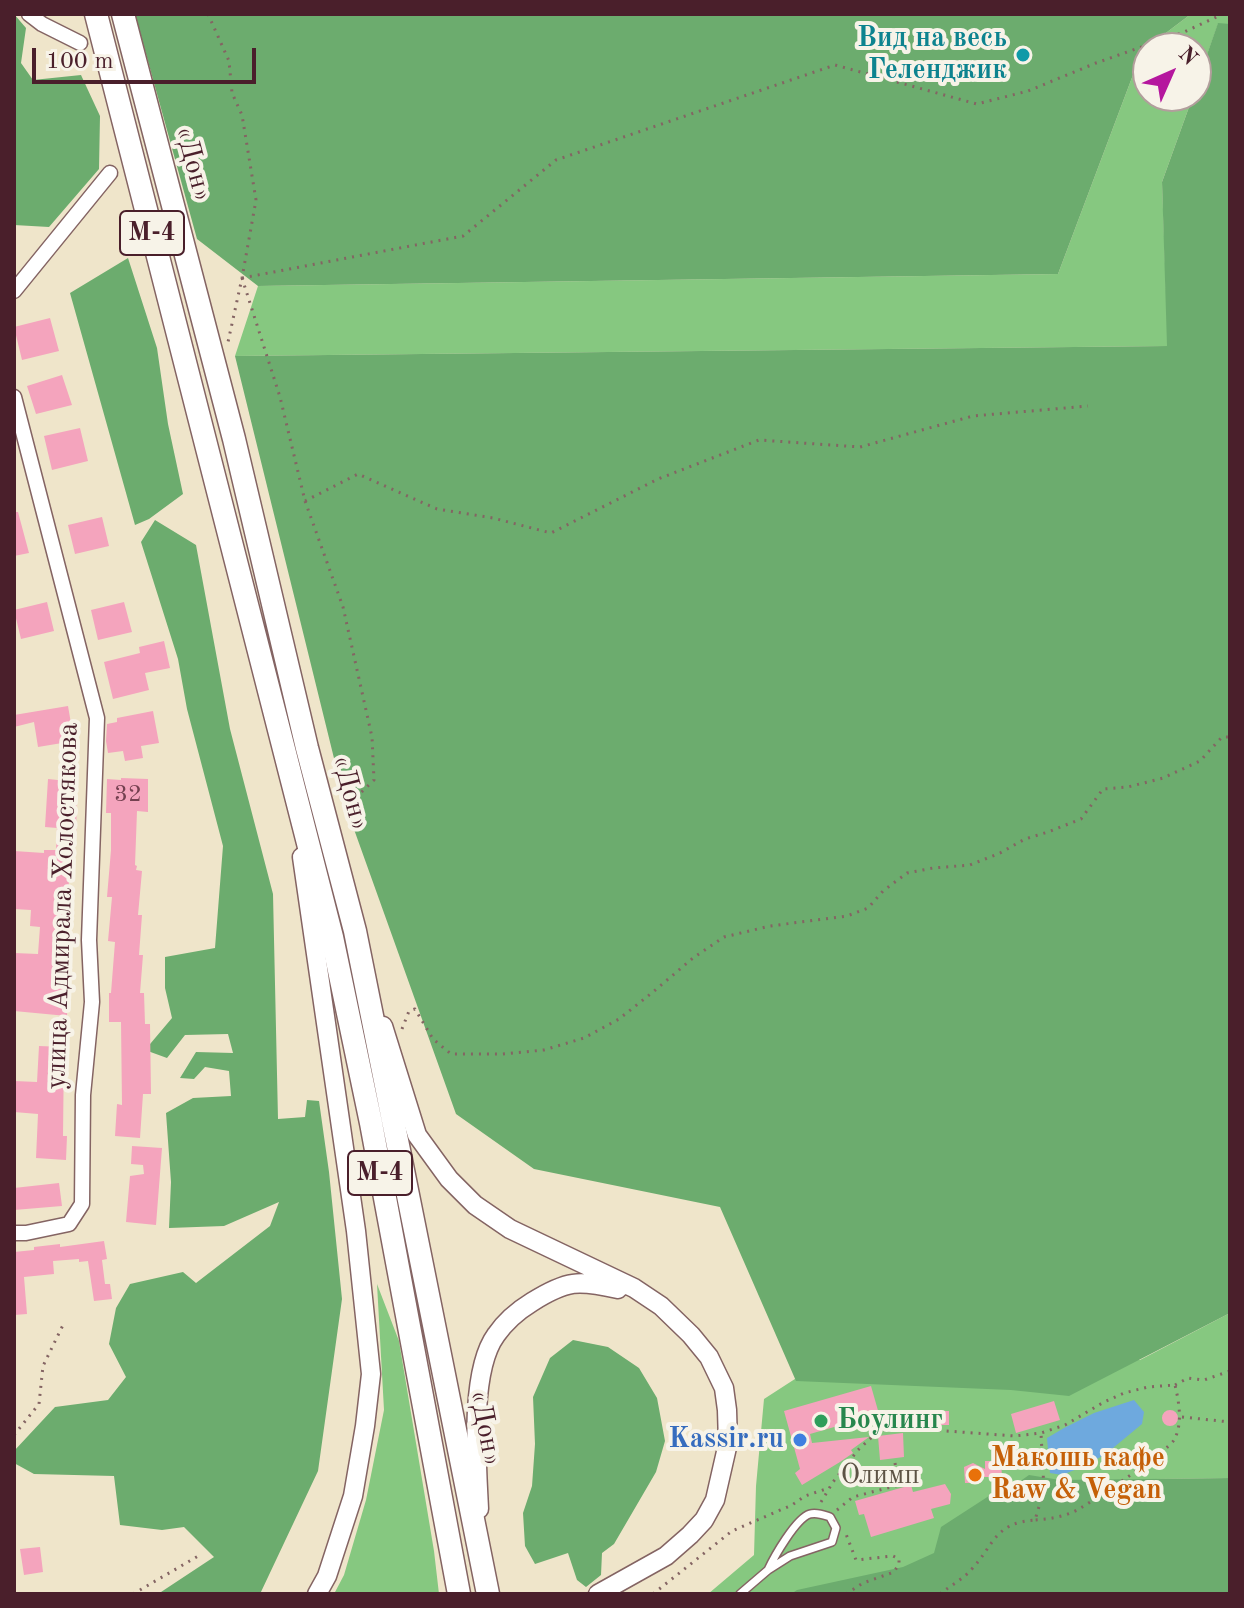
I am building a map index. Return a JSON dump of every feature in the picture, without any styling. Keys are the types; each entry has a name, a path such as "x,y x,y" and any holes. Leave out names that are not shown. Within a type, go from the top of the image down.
{"highway":[{"name":"«Дон»","path":"96,14 332,937 459,1593"},
{"name":"«Дон»","path":"123,14 234,439 307,748 355,931 487,1590"}],"main road":[{"path":"285,756 356,1231 371,1374 353,1496 327,1576 317,1594"},
{"path":"355,931 417,1135 449,1179 475,1205 510,1229 634,1288 661,1306 709,1357 724,1388 728,1443 715,1500 704,1520 666,1556 598,1594"},
{"path":"481,1557 476,1442 479,1393 484,1361 495,1336 520,1310 541,1296 562,1285 588,1283 618,1288 643,1298 691,1335"}],"street":[{"path":"29,14 80,43"},
{"path":"14,291 110,173"},
{"name":"улица Адмирала Холостякова","path":"14,397 97,718 89,940 92,1002 83,1095 82,1204 69,1224 14,1233"}],"lane":[{"path":"740,1594 790,1556 832,1542 836,1528 830,1517 819,1513 804,1518 778,1548 768,1570"}],"path":[{"path":"208,14 229,61 232,93 242,115 256,200 225,352"},
{"path":"242,278 463,236 556,160 835,65 977,104 1028,91 1184,32 1223,14"},
{"path":"242,278 280,397 305,501 343,607 372,737 374,780 346,807"},
{"path":"305,501 358,474 437,509 493,518 551,533 658,479 759,440 860,447 973,416 1088,406"},
{"path":"391,1053 409,1011 415,1009 433,1039 451,1054 544,1050 584,1038 619,1019 693,958 724,937 770,926 847,916 868,908 883,891 907,873 970,865 1025,839 1081,819 1103,789 1128,787 1163,778 1200,761 1222,737 1230,737"},
{"path":"14,1435 39,1404 43,1366 63,1325"},
{"path":"819,1513 821,1501 829,1488 858,1450 886,1429 917,1428 1015,1436 1041,1433 1065,1425 1124,1393 1175,1385 1188,1378 1204,1380 1230,1371"},
{"path":"940,1594 970,1571 1007,1526 1075,1512 1173,1442 1180,1417 1175,1385"},
{"path":"1180,1417 1230,1422"},
{"path":"1035,1520 1044,1490 1041,1433"},
{"path":"895,1463 899,1485"},
{"path":"837,1510 853,1497 910,1482"},
{"path":"653,1594 732,1531 792,1505 805,1496 829,1488"},
{"path":"821,1501 837,1510 841,1521"},
{"path":"845,1531 856,1560 893,1556 899,1559 894,1572 863,1583 846,1594"},
{"path":"133,1594 200,1555"}],"green space":[{"path":"14,14 26,28 21,63 33,80 81,75 100,116 99,169 49,227 14,225"},
{"path":"135,14 1191,14 1167,32 1132,32 1132,78 1058,274 258,286 197,239"},
{"path":"1191,14 1230,14 1230,24 1218,24 1212,41 1212,32 1167,32"},
{"path":"1218,23 1230,24 1230,1313 1069,1396 1011,1390 796,1381 720,1207 534,1169 456,1114 346,807 235,356 1167,346 1162,182 1187,112 1212,112 1212,40"},
{"path":"1132,78 1132,112 1187,112 1162,182 1168,346 235,356 258,286 1058,274"},
{"path":"128,258 157,348 168,424 183,494 149,519 135,525 70,293"},
{"path":"155,520 196,545 230,729 273,894 278,1119 305,1117 307,1100 319,1101 342,1299 318,1471 260,1594 162,1594 214,1557 184,1527 162,1530 120,1525 114,1476 34,1474 14,1463 14,1451 55,1407 108,1400 126,1377 109,1344 116,1308 130,1284 183,1272 196,1283 270,1226 279,1202 224,1226 169,1228 171,1182 166,1113 193,1098 231,1096 229,1071 205,1067 194,1079 180,1078 196,1052 233,1053 228,1034 185,1035 167,1058 145,1050 172,1018 165,988 165,957 215,948 223,846 187,709 178,659 141,542"},
{"path":"377,1284 399,1341 439,1594 334,1594 344,1575 366,1500 384,1410"},
{"name":"Олимп","path":"1230,1313 1230,1478 1156,1479 972,1594 708,1594 754,1555 756,1486 764,1399 832,1355 1140,1360"},
{"path":"573,1340 608,1347 639,1368 657,1398 665,1441 656,1472 614,1544 602,1553 601,1575 586,1587 577,1580 568,1553 535,1564 525,1546 523,1513 532,1486 535,1444 533,1397 550,1358"},
{"path":"1029,1475 1060,1480 1230,1478 1230,1594 791,1594 797,1590 903,1567 934,1553 941,1527 992,1494 1012,1487"}],"water":[{"path":"1134,1400 1144,1412 1142,1424 1087,1465 1062,1475 1050,1473 1047,1438 1094,1413"}],"building":[{"path":"50,318 59,351 22,360 14,327"},
{"path":"62,375 72,405 36,414 27,386"},
{"path":"80,428 88,461 52,470 44,436"},
{"path":"14,512 18,512 29,553 14,556"},
{"path":"102,517 109,546 75,554 68,525"},
{"path":"47,602 54,631 21,639 14,610"},
{"path":"124,602 132,632 98,640 91,610"},
{"path":"164,641 170,668 145,673 149,690 113,699 104,662 140,653 139,647"},
{"path":"68,706 74,741 38,747 34,722 14,727 14,715"},
{"path":"153,711 159,743 141,746 143,758 125,761 123,751 108,753 107,724 117,722 117,718"},
{"path":"48,779 77,782 76,841 69,840 64,985 68,985 67,1016 14,1011 14,953 38,954 40,927 30,926 31,910 14,909 14,851 44,853 44,850 56,850 57,828 45,827"},
{"path":"107,779 148,779 148,812 137,811 135,865 136,870 142,871 138,915 142,915 140,993 144,993 145,1024 150,1024 151,1094 143,1094 140,1138 115,1136 117,1104 122,1105 121,1022 109,1022 115,942 108,941 112,897 107,897 111,813 106,813"},
{"path":"39,1046 64,1047 63,1136 67,1136 66,1160 36,1158 38,1114 14,1112 14,1081 37,1082"},
{"path":"132,1146 162,1148 156,1225 126,1222 130,1176 144,1174 143,1165 131,1164"},
{"path":"59,1183 62,1206 14,1210 14,1188"},
{"path":"104,1241 107,1259 102,1260 105,1284 110,1284 112,1299 94,1301 88,1261 53,1261 54,1274 24,1277 27,1314 14,1315 14,1252 34,1250 34,1247"},
{"name":"Боулинг","path":"871,1386 879,1414 810,1434 812,1443 869,1437 851,1450 853,1453 802,1485 795,1473 800,1469 784,1411"},
{"path":"1054,1401 1060,1420 1016,1433 1011,1414"},
{"path":"1167,1410 1173,1410 1178,1418 1176,1424 1167,1426 1162,1421 1162,1415"},
{"path":"920,1411 949,1411 949,1425 919,1425"},
{"path":"903,1433 904,1457 880,1460 878,1436"},
{"path":"985,1461 1001,1461 1002,1477 981,1477 981,1483 965,1483 964,1467 973,1463 985,1469"},
{"path":"945,1484 951,1494 950,1504 931,1509 934,1518 871,1537 864,1514 859,1515 855,1501 911,1485 913,1492"},
{"path":"40,1547 43,1572 24,1575 20,1549"}],"place":[{"name":"Вид на весь Геленджик","path":"1023,55"},
{"name":"Боулинг","path":"821,1421"},
{"name":"Kassir.ru","path":"800,1440"},
{"name":"Макошь кафе Raw & Vegan","path":"975,1475"}]}
